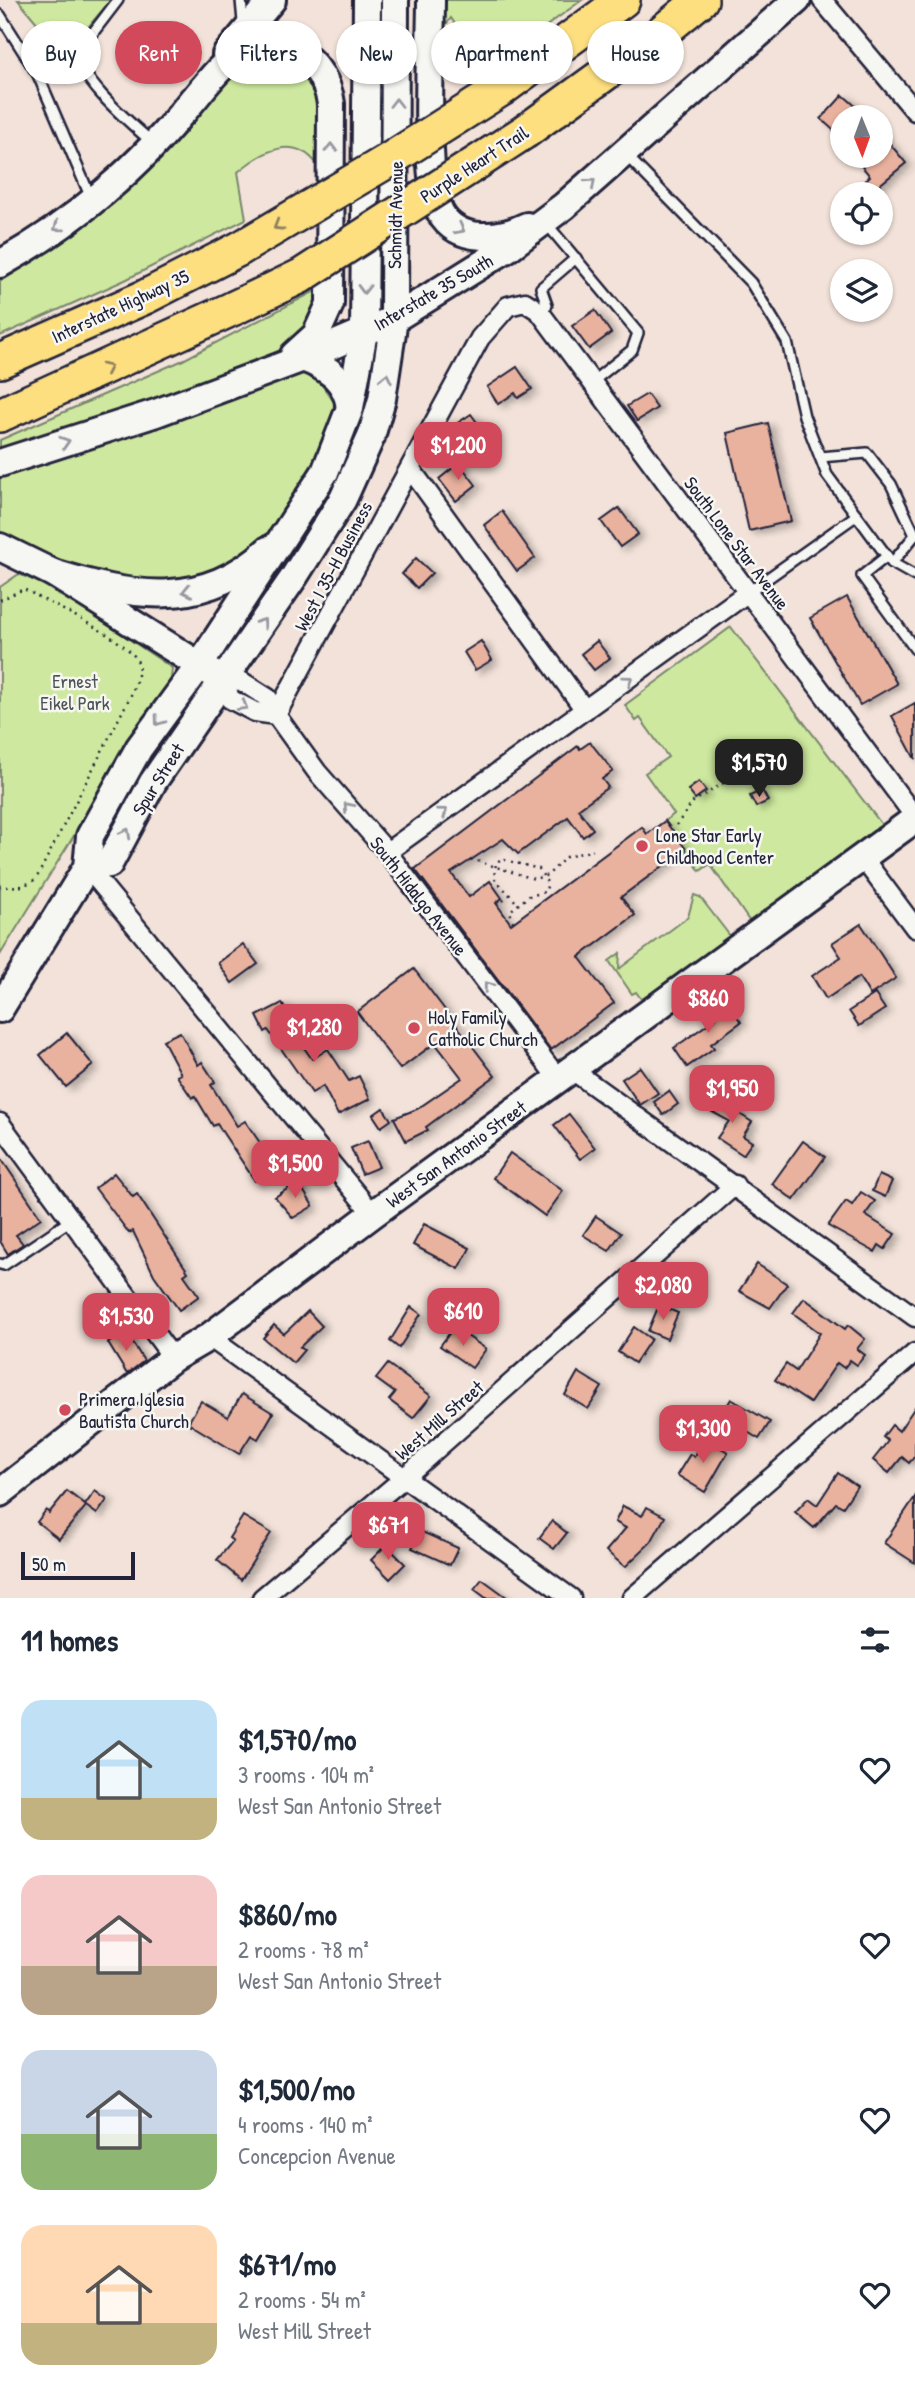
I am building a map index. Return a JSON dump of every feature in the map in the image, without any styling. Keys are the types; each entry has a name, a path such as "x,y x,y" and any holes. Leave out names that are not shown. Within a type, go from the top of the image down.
{"highway":[{"name":"Interstate Highway 35","path":"0,361 145,297 239,249 390,160 503,88 623,0"},
{"name":"Purple Heart Trail","path":"0,415 300,276 526,131 616,67 701,0"}],"main road":[{"path":"254,21 272,0"},
{"name":"Schmidt Avenue","path":"199,666 301,513 325,472 350,408 364,332 367,0"},
{"name":"Schmidt Avenue","path":"224,679 327,527 358,467 382,399 394,319 395,0"},
{"path":"431,0 432,169 439,211 454,227 482,237 500,236 554,214"},
{"name":"Interstate 35 South","path":"0,463 156,413 291,363 394,319 469,273 554,214 797,0"},
{"path":"0,264 93,202 154,144 235,55 253,47 274,45 302,53 316,66 327,83 331,104 330,304 316,335 291,363 337,377 347,391 350,408"},
{"path":"183,112 216,69"},
{"path":"0,547 53,573 130,593 173,594 225,579 253,563 301,513"},
{"name":"South Hidalgo Avenue","path":"53,573 199,666 224,679"},
{"name":"Spur Street","path":"0,1009 87,867 90,836 139,748 199,666"},
{"name":"Spur Street","path":"87,867 109,864 153,782 224,679"},
{"name":"West San Antonio Street","path":"0,1493 173,1358 209,1337 915,818"}],"street":[{"path":"822,0 915,111"},
{"name":"South Lone Star Avenue","path":"520,301 531,304 540,311 915,818"},
{"name":"West I 35-H Business","path":"276,715 487,327 508,306 520,301"},
{"path":"410,468 585,710"},
{"path":"387,852 747,593"},
{"name":"South Hidalgo Avenue","path":"224,679 241,681 268,698 276,715 317,772 387,852 565,1075 735,1185 915,1317"},
{"path":"862,857 915,928"},
{"path":"87,867 373,1214"},
{"path":"0,1123 173,1358"},
{"name":"West Mill Street","path":"261,1598 405,1477 735,1185"},
{"path":"209,1337 571,1598"},
{"path":"632,1598 915,1353"}],"lane":[{"path":"118,0 79,51 79,61 84,73 117,110 154,144"},
{"path":"241,0 243,21"},
{"path":"0,15 38,75 93,202"},
{"path":"625,153 751,283 787,342 804,416 827,475 890,560 915,576"},
{"path":"554,214 576,258 638,333 632,350 592,382"},
{"path":"540,311 547,305 541,288 576,258"},
{"path":"820,457 867,453 891,484 915,535 890,560 862,576 915,649"},
{"path":"747,593 856,515"},
{"path":"0,1264 4,1265 71,1220"}],"path":[{"path":"0,600 24,589 132,652 138,662 138,673 131,695 36,879 23,886 0,887"},
{"path":"672,831 693,802 738,774"},
{"path":"471,859 494,869 531,879 544,876 566,857 593,850"},
{"path":"513,922 509,912 532,894 546,891 548,884 539,869 503,859 497,861 494,878 508,897 518,904"},
{"path":"497,905 508,897"}],"green space":[{"path":"18,0 111,0 93,21 35,21"},
{"path":"440,0 582,0 553,21 453,21 451,18 449,21 440,21"},
{"path":"223,84 314,84 321,92 322,160 316,163 307,154 287,148 277,149 257,158 238,172 246,219 125,280 0,336 0,281 57,244 111,203 169,148"},
{"path":"321,288 321,302 296,343 171,399 0,454 0,440 181,361"},
{"path":"307,372 325,378 321,384 334,402 332,419 318,457 296,495 271,528 249,549 213,569 215,574 175,585 99,579 0,537 0,474"},
{"name":"Ernest Eikel Park","path":"19,574 56,590 172,668 171,679 0,955 0,587"},
{"path":"731,627 882,825 750,922 710,864 700,871 665,821 674,814 645,773 668,757 640,718 636,721 625,705"},
{"path":"694,895 700,897 730,936 642,1000 636,992 632,994 609,961 620,953 619,969 688,917"}],"building":[{"path":"843,95 854,105 834,105"},
{"path":"830,109 830,127 821,119"},
{"path":"893,148 906,163 883,182 864,182 870,176 863,168 893,168"},
{"path":"595,310 611,333 589,349 572,326"},
{"path":"517,367 532,389 518,398 515,393 498,404 487,387"},
{"path":"647,394 657,408 637,421 627,406"},
{"path":"471,414 492,443 482,449 477,442 467,448 453,426"},
{"path":"768,423 791,521 749,531 727,433"},
{"path":"459,463 476,485 456,501 439,479"},
{"path":"619,508 638,534 620,547 601,521"},
{"path":"502,511 535,558 517,571 484,525"},
{"path":"416,558 432,573 417,588 402,574"},
{"path":"847,597 897,684 860,705 810,618"},
{"path":"481,641 492,660 475,670 464,652"},
{"path":"597,641 610,658 594,670 581,654"},
{"path":"915,703 915,759 892,716"},
{"path":"590,742 613,771 602,779 608,787 578,809 593,829 583,837 568,817 518,854 503,839 451,873 469,897 490,881 502,898 496,903 511,924 642,827 647,834 665,821 686,849 621,897 635,915 579,957 614,1003 551,1050 415,869 578,746 580,749"},
{"path":"699,782 706,791 695,799 688,790"},
{"path":"762,790 768,801 756,807 750,796"},
{"path":"861,924 896,978 870,995 859,977 826,999 812,976 841,957 832,943"},
{"path":"243,944 258,964 232,983 218,963"},
{"name":"Holy Family Catholic Church","path":"414,969 495,1076 426,1127 428,1130 406,1141 394,1118 417,1109 462,1078 435,1043 400,1069 357,1012"},
{"path":"875,994 885,1009 859,1026 849,1011"},
{"path":"727,1002 741,1022 711,1044 714,1048 687,1067 674,1048 716,1018 712,1012"},
{"path":"282,1003 290,1020 286,1022 312,1059 328,1049 349,1081 359,1076 370,1099 338,1115 323,1086 312,1093 268,1030 265,1032 257,1016"},
{"path":"180,1032 198,1065 202,1062 215,1082 211,1085 237,1126 245,1121 276,1166 255,1181 217,1124 213,1126 195,1096 192,1098 177,1076 181,1074 163,1040"},
{"path":"67,1033 93,1065 66,1087 40,1055"},
{"path":"640,1067 658,1093 640,1105 622,1079"},
{"path":"669,1091 678,1104 663,1115 654,1102"},
{"path":"716,1094 732,1103 729,1107 752,1122 743,1136 752,1142 743,1155 717,1138 729,1121 707,1109"},
{"path":"383,1108 391,1120 381,1127 373,1115"},
{"path":"569,1114 595,1148 580,1159 554,1125"},
{"path":"368,1141 379,1167 362,1174 351,1148"},
{"path":"803,1141 825,1157 794,1200 772,1184"},
{"path":"510,1153 563,1191 545,1216 493,1178"},
{"path":"0,1157 41,1218 16,1235 23,1244 8,1254 0,1241"},
{"path":"114,1173 133,1197 137,1194 188,1272 184,1275 199,1296 179,1310 154,1275 133,1231 129,1233 95,1188"},
{"path":"879,1175 892,1181 885,1197 872,1191"},
{"path":"298,1182 313,1206 293,1218 275,1197"},
{"path":"861,1192 875,1201 865,1215 895,1234 885,1249 879,1245 875,1252 828,1226 846,1201 852,1205"},
{"path":"596,1216 621,1233 609,1251 583,1235"},
{"path":"424,1224 470,1248 459,1269 413,1245"},
{"path":"757,1264 787,1284 770,1308 739,1291"},
{"path":"804,1298 845,1329 848,1325 865,1339 857,1349 865,1355 857,1365 850,1360 844,1368 837,1363 810,1403 775,1380 786,1364 796,1371 820,1333 793,1313"},
{"path":"659,1305 678,1313 667,1339 648,1331"},
{"path":"411,1307 421,1314 399,1348 390,1341"},
{"path":"308,1311 322,1326 300,1347 304,1350 293,1363 263,1338 274,1325 284,1334"},
{"path":"454,1327 486,1349 472,1368 440,1346"},
{"path":"634,1327 651,1339 635,1363 618,1352"},
{"path":"126,1332 144,1361 127,1374 108,1343"},
{"path":"388,1364 431,1396 413,1418 389,1400 395,1393 376,1379"},
{"path":"578,1372 602,1387 588,1409 565,1395"},
{"path":"242,1394 273,1413 258,1439 251,1435 239,1454 188,1423 201,1401 228,1417"},
{"path":"731,1399 770,1422 759,1439 721,1416"},
{"path":"915,1407 915,1456 909,1463 902,1457 889,1473 873,1460 888,1441 883,1437 892,1425 899,1431"},
{"path":"691,1411 703,1419 695,1431 683,1423"},
{"path":"705,1439 728,1452 705,1492 677,1475 690,1454 694,1457"},
{"path":"838,1473 857,1486 843,1507 836,1503 814,1528 795,1512 808,1498 817,1505"},
{"path":"67,1491 85,1505 95,1491 107,1500 97,1514 86,1506 59,1539 37,1522 46,1510 49,1513"},
{"path":"915,1497 915,1563 884,1543"},
{"path":"623,1506 642,1516 647,1507 665,1517 651,1542 625,1567 606,1551 626,1528 615,1522"},
{"path":"243,1516 271,1533 241,1580 217,1560 233,1541 229,1538"},
{"path":"552,1521 567,1533 554,1549 539,1538"},
{"path":"420,1531 458,1548 450,1565 412,1548"},
{"path":"386,1545 405,1564 390,1579 371,1560"},
{"path":"482,1579 508,1598 486,1598 474,1589"}],"place":[{"name":"Lone Star Early Childhood Center","path":"642,846"},
{"name":"Holy Family Catholic Church","path":"414,1028"},
{"name":"Primera Iglesia Bautista Church","path":"65,1410"}]}
